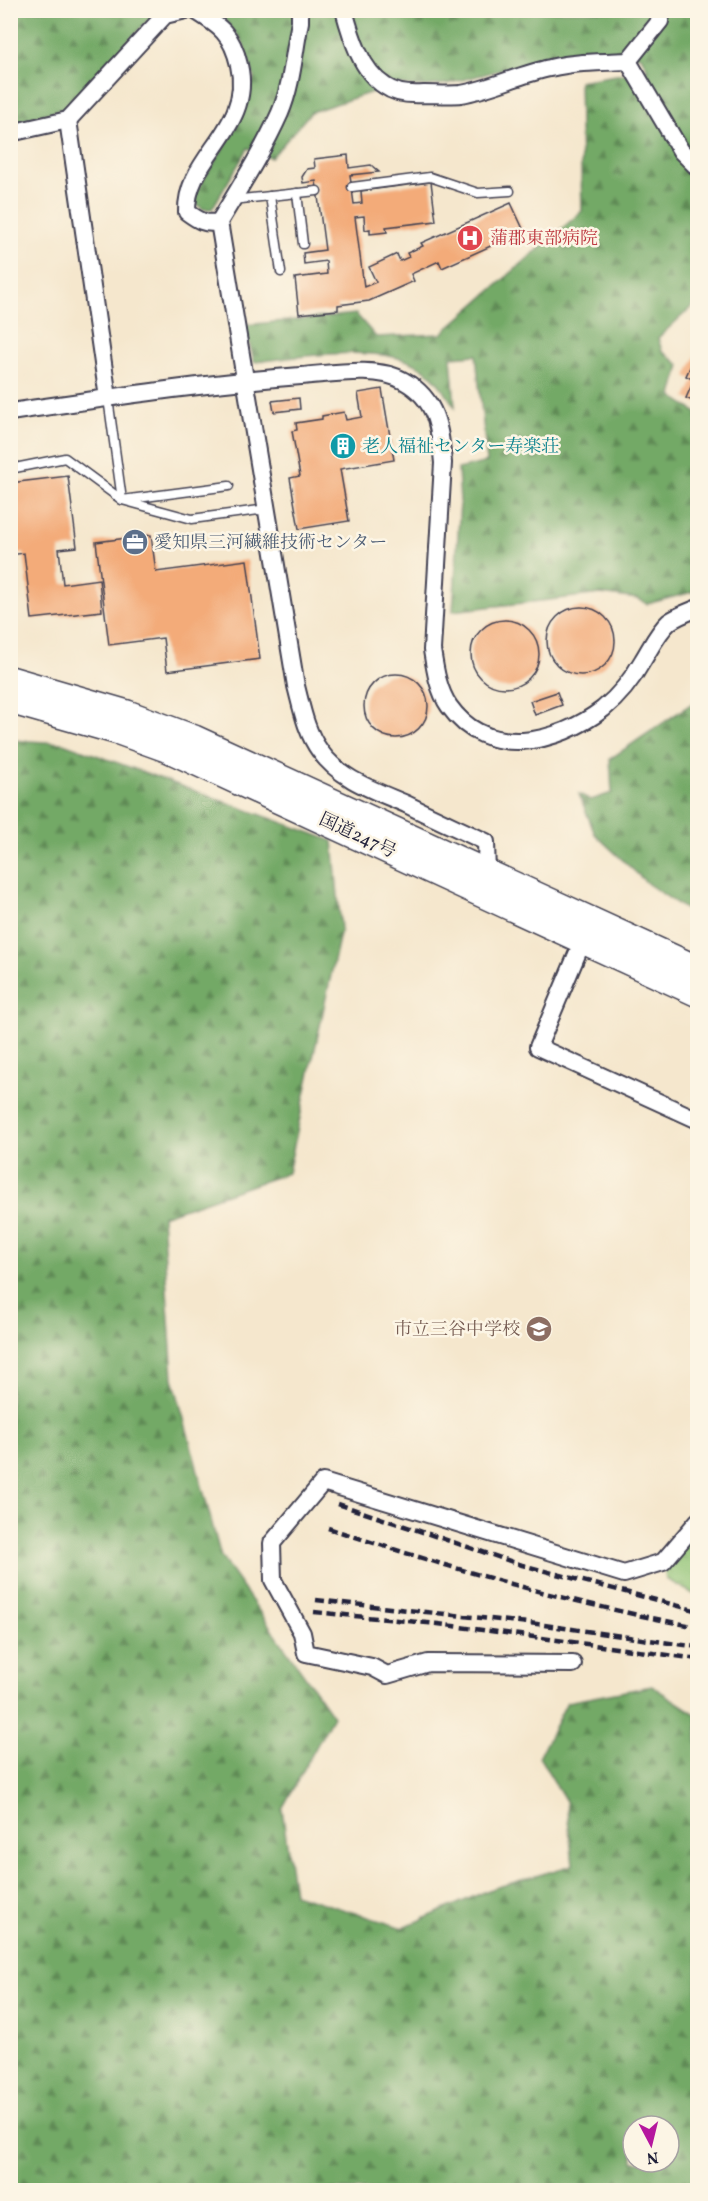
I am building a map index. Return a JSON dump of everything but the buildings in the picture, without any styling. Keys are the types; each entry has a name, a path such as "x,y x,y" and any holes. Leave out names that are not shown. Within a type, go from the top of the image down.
{"highway":[{"name":"国道247号","path":"10,680 127,714 194,739 698,970"},
{"name":"国道247号","path":"10,700 119,731 169,749 698,993"}],"street":[{"path":"10,133 68,120 165,15 186,10"},
{"path":"194,10 218,24 235,48 242,78 239,102 230,124 192,183 186,197 187,212 201,222 210,224 219,222"},
{"path":"300,10 300,22 280,113 219,222 296,686 305,720 321,752 334,766 354,780 486,842 487,873"},
{"path":"344,10 352,38 367,68 384,86 400,93 461,94 548,68 571,64 628,61 660,21 662,10"},
{"path":"628,61 681,151 698,168"},
{"path":"68,120 108,398"},
{"path":"10,412 246,380 347,372 375,373 403,380 422,394 435,413 441,439 442,463 432,650 437,680 448,705 464,724 489,739 516,742 540,740 567,729 602,709 623,689 660,632 670,622 698,608"},
{"path":"583,940 538,1047 698,1120"},
{"path":"573,1664 428,1663 387,1675 372,1667 306,1653 302,1633 273,1580 272,1543 323,1482 624,1574 663,1562 698,1521"}],"lane":[{"path":"352,187 430,177 478,193 510,191"},
{"path":"232,201 318,190"},
{"path":"297,193 303,244"},
{"path":"270,196 280,272"},
{"path":"108,398 122,500"},
{"path":"10,469 65,458 122,500 192,519 267,509"},
{"path":"122,500 229,486"}],"green space":[{"path":"11,10 157,11 63,109 11,124"},
{"path":"209,11 697,11 698,240 695,304 658,338 662,351 680,365 672,396 697,413 697,591 647,604 638,599 601,594 453,611 460,502 458,469 487,462 476,355 451,357 455,407 432,376 422,368 406,360 386,355 340,353 254,362 245,325 356,314 376,337 441,334 582,211 579,81 648,70 641,56 616,52 567,53 447,84 415,87 397,84 311,112 271,158 248,148 212,209 203,209 196,204 194,195 236,128 254,77 243,43 222,16"},
{"path":"697,700 697,917 648,884 595,834 579,794 591,800 612,793 610,759"},
{"path":"10,740 63,743 333,841 341,929 288,1173 162,1216 173,1378 221,1557 333,1716 282,1809 294,1894 403,1928 491,1889 573,1865 566,1801 539,1757 567,1702 652,1686 697,1715 697,2190 11,2190"},
{"path":"697,1521 697,1596 666,1579 663,1562"}],"railway":[{"path":"338,1504 522,1565 698,1611"},
{"path":"328,1528 511,1584 698,1627"},
{"path":"316,1600 537,1624 698,1647"},
{"path":"314,1612 438,1624 698,1659"}],"place":[{"name":"蒲郡東部病院","path":"470,238"},
{"name":"老人福祉センター寿楽荘","path":"343,446"},
{"name":"愛知県三河繊維技術センター","path":"135,542"},
{"name":"市立三谷中学校","path":"539,1329"}]}
